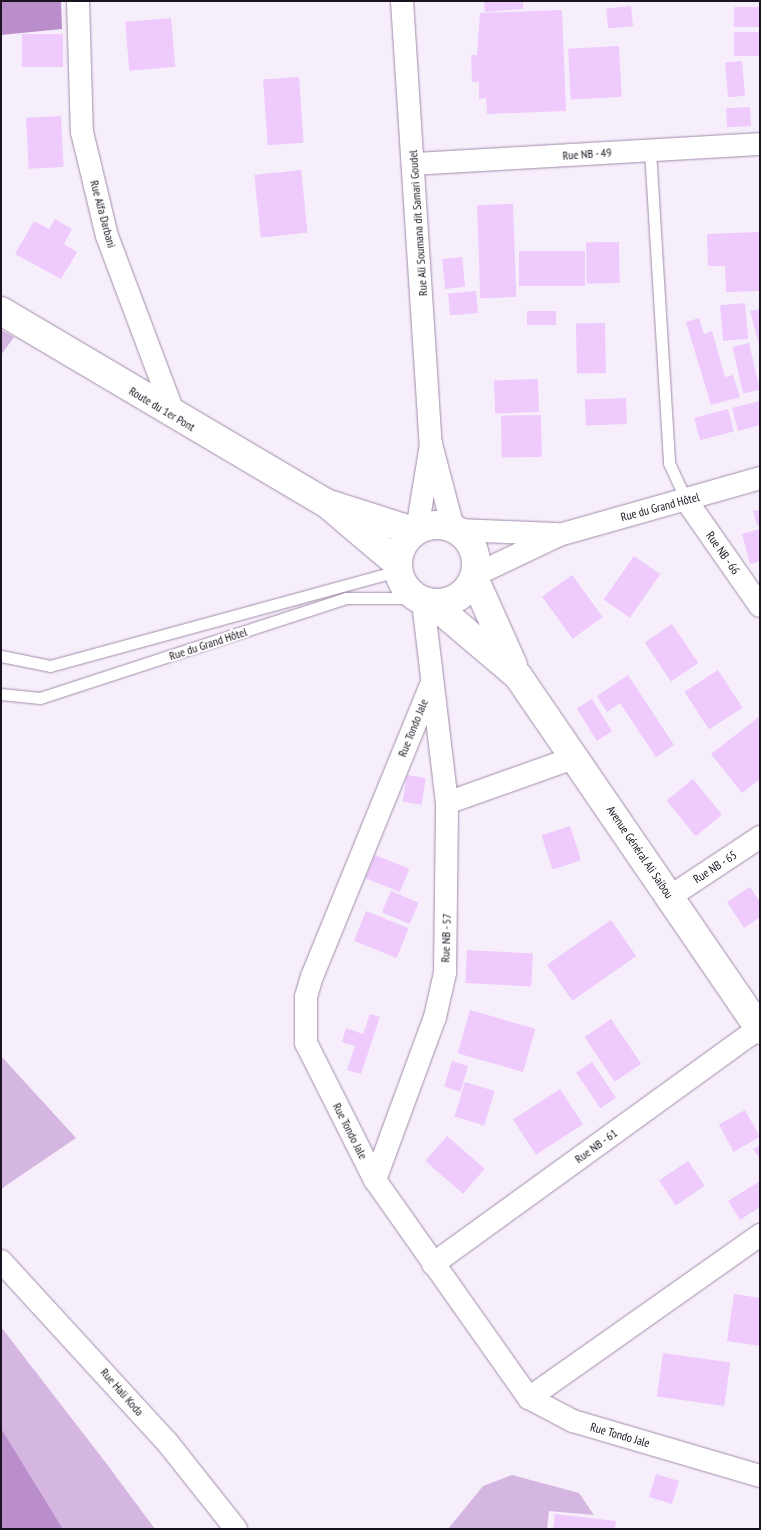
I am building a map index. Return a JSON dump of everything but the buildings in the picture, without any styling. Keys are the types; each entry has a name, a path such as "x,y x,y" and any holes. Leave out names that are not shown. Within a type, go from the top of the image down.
{"street":[{"name":"Rue Alfa Darbani","path":"78,1 82,132 107,236 175,417"},
{"name":"Rue Ali Soumana dit Samari Goudel","path":"402,1 431,444 455,529"},
{"name":"Rue NB - 49","path":"414,164 760,144"},
{"name":"Route du 1er Pont","path":"1,311 175,417 326,503 398,567"},
{"name":"Rue Ali Soumana dit Samari Goudel","path":"416,531 431,444"},
{"name":"Rue du Grand Hôtel","path":"475,577 559,535 760,478"},
{"name":"Rue NB - 66","path":"686,500 760,606"},
{"name":"Route du 1er Pont","path":"326,503 416,531"},
{"path":"435,524 455,529 474,549 475,577 457,598 424,601 404,586 398,567 402,545 416,531 435,524"},
{"name":"Rue du Grand Hôtel","path":"455,529 559,535"},
{"name":"Avenue Général Ali Saibou","path":"475,577 518,676 576,757 759,1028"},
{"name":"Avenue Général Ali Saibou","path":"424,601 518,676"},
{"name":"Rue Tondo Jale","path":"424,601 431,685 306,997 306,1043 375,1180 530,1398 573,1421 760,1476"},
{"name":"Rue NB - 57","path":"375,1180 435,1017 445,973 447,804 431,685"},
{"path":"447,804 576,757"},
{"name":"Rue NB - 65","path":"671,896 760,837"},
{"name":"Rue NB - 61","path":"433,1264 759,1028"},
{"path":"530,1398 760,1235"},
{"name":"Rue Hali Koda","path":"1,1261 167,1442 236,1529"}],"lane":[{"path":"650,150 669,463 686,500"},
{"name":"Rue du Grand Hôtel","path":"1,656 50,666 398,567"},
{"name":"Rue du Grand Hôtel","path":"1,694 40,698 346,598 424,601"}],"shaded area":[{"path":"1,1 61,1 62,29 1,35"},
{"path":"1,330 14,337 1,355"},
{"path":"1,1056 76,1138 1,1189"},
{"path":"1,1327 155,1529 63,1529 1,1428"},
{"path":"1,1428 63,1529 1,1529"},
{"path":"512,1475 579,1493 594,1515 549,1511 547,1529 448,1529 483,1486"}]}
